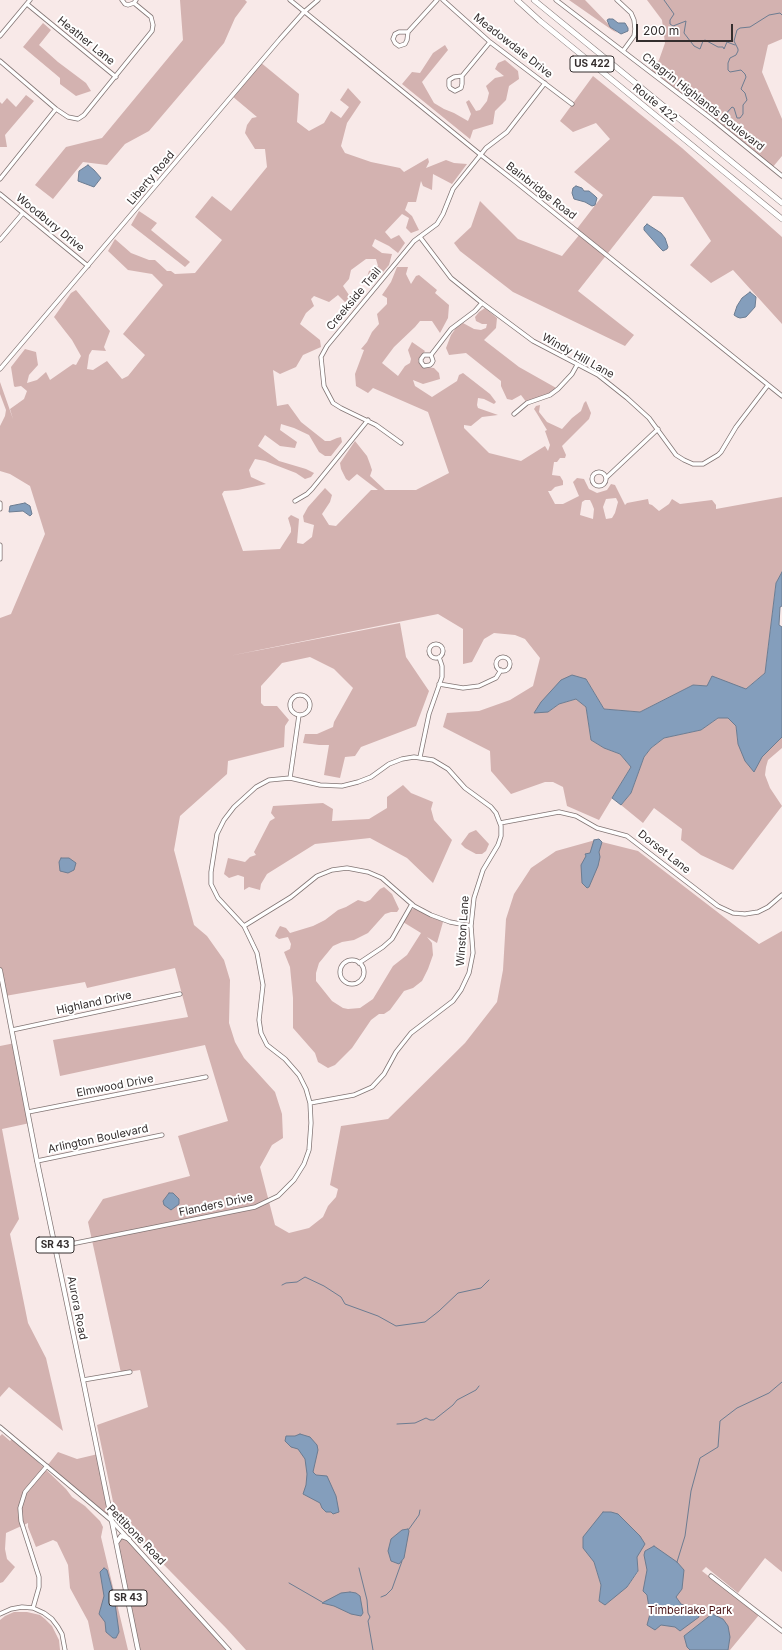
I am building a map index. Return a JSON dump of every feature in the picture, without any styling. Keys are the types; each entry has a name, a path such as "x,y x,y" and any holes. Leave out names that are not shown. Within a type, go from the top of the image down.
{"highway":[{"name":"Route 422","path":"517,0 546,26 782,219"},
{"name":"Route 422","path":"534,0 782,203"}],"main road":[{"name":"Aurora Road","path":"0,970 37,1161 117,1542 138,1650"},
{"path":"117,1542 121,1536 125,1536 129,1539"}],"street":[{"path":"0,36 30,0"},
{"path":"0,61 56,109 68,117 78,118 84,115 152,31 153,25 151,17 135,2 128,6 122,0"},
{"name":"Bainbridge Road","path":"290,0 782,396"},
{"name":"Liberty Road","path":"0,369 304,12 318,0"},
{"path":"408,32 399,32 396,34 393,39 395,43 399,46 405,44 408,32 437,0"},
{"name":"Meadowdale Drive","path":"443,0 490,42 572,104"},
{"name":"Chagrin Highlands Boulevard","path":"556,0 707,116 782,176"},
{"path":"617,0 631,13 634,20 634,36 623,51"},
{"name":"Heather Lane","path":"27,4 116,77"},
{"path":"462,76 454,77 449,80 448,86 453,90 458,90 460,88 462,84 462,76 490,42"},
{"name":"Creekside Trail","path":"401,444 380,427 341,408 329,398 324,386 321,357 327,346 414,241 436,224 441,218 450,194 490,144 507,132 545,83"},
{"path":"0,179 56,109"},
{"name":"Woodbury Drive","path":"0,194 88,266"},
{"path":"0,240 23,213"},
{"name":"Windy Hill Lane","path":"420,237 451,278 533,341 598,375 613,386 639,408 658,428 676,455 693,464 703,464 714,459 722,452 736,426 768,385"},
{"path":"431,355 451,329 475,312 482,303"},
{"path":"514,414 527,403 550,395 558,390 572,374 577,365"},
{"path":"295,501 307,494 312,489 368,420"},
{"path":"607,477 602,472 597,472 592,476 592,481 595,485 602,486 607,481 607,477 658,428"},
{"path":"0,503 0,509"},
{"path":"0,545 0,559"},
{"path":"436,644 442,647 443,652 439,657 434,658 430,655 429,648 432,645 436,644"},
{"path":"420,757 429,714 440,684 442,669 439,657"},
{"path":"440,684 463,688 479,686 496,678 501,670"},
{"path":"301,694 307,697 310,706 308,712 299,714 295,714 291,708 290,702 294,696 301,694"},
{"path":"290,778 299,714"},
{"name":"Flanders Drive","path":"56,1247 255,1207 272,1199 291,1184 306,1160 311,1138 310,1103 304,1085 295,1070 270,1048 262,1037 259,1024 263,992 261,968 254,946 244,926 218,898 211,884 211,872 217,834 229,812 256,787 272,779 290,778 320,785 342,786 371,777 397,760 420,757 433,760 448,769 469,791 491,807 496,813 500,824"},
{"name":"Dorset Lane","path":"500,824 547,813 559,812 576,816 597,828 627,836 718,906 732,913 745,914 758,912 768,907 782,895"},
{"name":"Winston Lane","path":"310,1103 354,1095 368,1089 384,1074 396,1052 411,1033 453,1001 465,984 472,961 471,926 475,892 483,870 498,845 501,832 500,824"},
{"path":"244,926 288,898 322,873 338,869 360,870 375,874 388,882 412,904 437,918 471,926"},
{"path":"359,963 364,972 361,979 355,983 348,983 340,975 342,964 348,960 359,963 383,947 392,939 412,904"},
{"name":"Highland Drive","path":"12,1030 180,994"},
{"name":"Elmwood Drive","path":"28,1112 206,1077"},
{"name":"Arlington Boulevard","path":"37,1161 162,1135"},
{"path":"83,1380 130,1372"},
{"name":"Pettibone Road","path":"0,1427 112,1521 229,1650"},
{"path":"33,1608 39,1587 39,1578 21,1521 20,1508 26,1491 47,1466"},
{"path":"711,1576 782,1631"},
{"path":"0,1614 18,1607 33,1608 44,1613 55,1623 62,1634 65,1650"}],"green space":[{"path":"180,0 245,0 247,2 235,18 224,43 149,131 125,144 107,165 83,162 53,199 35,185 66,147 102,138 183,40"},
{"path":"569,0 585,0 617,33 612,30"},
{"path":"647,0 782,0 782,39 768,45 762,72 782,119 782,156 772,168 650,72 659,60 665,43 662,20"},
{"path":"43,23 51,30 39,45 58,62 86,83 91,91 76,96 60,84 60,78 23,47"},
{"path":"445,45 448,50 422,82 434,103 468,121 471,114 466,102 469,100 476,111 480,110 487,101 489,93 486,86 495,78 504,76 495,69 498,63 505,60 518,71 519,79 509,86 506,100 495,111 493,124 473,130 470,139 402,84 412,72 420,73 433,53"},
{"name":"Timberlake Park","path":"260,62 299,94 297,122 309,131 324,123 331,111 341,118 349,107 340,100 348,88 361,102 347,123 341,146 345,153 371,162 400,168 404,172 428,158 429,162 426,168 446,160 454,163 467,164 452,184 433,174 432,190 423,186 421,181 416,202 408,202 405,210 412,216 419,230 411,233 406,228 409,218 402,214 385,232 391,239 399,235 405,243 398,253 389,246 375,239 372,246 382,253 392,254 389,265 378,278 368,284 367,277 369,271 378,266 376,259 366,259 351,270 349,279 343,286 349,295 350,301 345,302 338,295 329,302 314,296 311,299 314,306 306,313 300,324 320,340 321,347 303,355 296,367 280,374 273,370 277,406 288,404 301,422 325,441 330,441 341,437 342,442 331,456 325,456 319,452 309,435 294,428 281,424 280,430 297,442 295,448 280,446 265,435 258,446 279,461 314,473 311,477 305,479 296,473 265,461 255,459 249,470 251,477 266,484 238,490 224,491 222,494 243,551 280,549 291,532 288,518 291,515 299,519 297,543 303,544 312,537 314,525 304,522 303,516 308,507 325,488 332,495 330,502 322,514 329,525 336,526 371,490 378,490 357,474 349,481 346,479 341,469 340,463 355,441 367,456 372,470 370,476 385,490 416,490 449,473 428,412 373,388 368,393 356,386 355,374 364,350 361,349 379,324 377,314 387,304 387,298 382,295 391,282 397,267 408,267 406,274 411,284 416,276 419,275 437,290 435,293 449,305 448,318 440,333 432,321 420,321 394,347 382,363 398,376 405,366 410,363 411,359 408,350 412,342 425,351 418,361 424,367 434,368 439,373 440,379 423,384 413,380 415,386 432,397 457,381 459,375 463,373 490,394 496,402 494,404 478,398 478,408 498,415 482,417 471,426 464,425 464,428 489,453 521,461 545,446 548,451 550,445 545,431 547,430 534,409 536,406 540,405 539,412 547,422 562,429 581,411 586,401 591,413 589,419 562,446 566,455 565,458 560,458 557,462 554,462 552,475 560,476 563,481 563,485 548,491 555,504 563,504 579,496 573,482 577,478 584,479 589,489 597,493 607,490 611,484 615,485 625,505 627,503 648,499 649,504 659,511 669,504 672,499 680,504 712,500 716,505 716,509 782,497 782,572 776,583 765,673 746,689 693,685 640,712 604,709 586,679 548,712 559,704 576,699 586,707 591,740 604,748 620,754 631,767 599,820 567,806 563,787 553,782 545,782 511,794 491,771 490,751 443,727 447,713 479,711 510,700 533,686 540,658 525,639 515,635 494,633 484,639 472,662 463,664 463,629 438,614 229,656 400,623 406,657 429,691 416,726 361,747 355,756 345,757 340,778 324,775 329,745 303,743 305,734 317,734 333,727 334,722 353,688 334,669 310,657 282,663 261,686 261,703 264,706 277,706 289,720 285,726 284,747 228,761 227,774 180,816 174,850 194,925 207,936 224,960 230,980 229,1023 235,1042 244,1058 275,1092 282,1114 283,1138 272,1145 260,1167 275,1225 289,1233 309,1228 323,1217 328,1206 336,1197 338,1189 330,1185 341,1126 388,1119 465,1043 497,1002 503,970 506,919 514,894 531,868 556,851 599,839 602,842 638,851 759,944 782,931 782,1572 765,1558 738,1593 706,1567 702,1571 759,1615 730,1650 246,1650 116,1516 97,1425 148,1407 140,1370 121,1373 88,1222 103,1199 190,1176 178,1136 228,1121 205,1045 60,1076 53,1040 188,1017 175,968 87,988 85,982 5,996 0,970 0,618 11,614 45,534 30,486 10,474 0,471 0,426 6,410 0,394 0,382 13,419 10,409 24,399 27,391 21,386 14,386 11,367 25,349 36,352 38,365 29,375 27,383 37,380 46,372 50,380 73,364 76,365 81,356 72,340 54,317 71,293 76,290 110,331 104,347 106,351 92,350 89,355 87,369 93,370 107,361 122,379 128,376 145,355 123,334 163,285 152,274 128,270 108,251 115,239 131,253 149,260 155,260 167,271 171,271 175,274 195,273 222,240 195,217 212,196 231,211 267,167 265,149 255,149 245,133 247,125 252,118 257,117 232,96","holes":["616,498 618,502 615,513 612,518 606,519 603,507 606,499","585,500 590,500 594,509 593,519 580,515 582,502","637,1557 638,1572 627,1587 599,1601 601,1585 594,1562"]},
{"path":"593,76 682,148 782,237 782,324 733,270 711,283 690,265 711,241 683,197 653,196 578,291 634,335 625,346 513,292 460,251 454,243 471,227 480,201 518,239 562,256 580,234 576,230 603,195 574,172 610,139 596,123 573,132 560,121"},
{"path":"26,95 34,101 5,135 7,147 0,147 0,102 2,104 7,98 16,107"},
{"path":"139,211 157,223 151,230 190,262 185,267 131,225"},
{"path":"485,308 497,318 496,328 484,340 519,367 558,389 550,395 527,403 521,395 512,400 507,399 501,386 501,381 466,353 449,355 446,348 451,335 456,328 463,323 474,329 481,330 486,328 487,324 482,324 476,321 475,317"},
{"path":"718,718 728,718 736,726 738,744 762,757 782,737 782,748 768,760 765,775 770,788 782,806 733,870 701,855 681,840 682,829 654,808 643,823 621,805 631,793 644,757 651,748 664,738 701,730"},
{"path":"403,785 411,793 433,802 431,809 434,820 452,840 433,883 407,858 370,838 315,844 267,874 261,884 260,890 249,887 244,890 244,877 238,875 229,878 224,874 228,858 245,862 250,857 256,855 254,852 270,821 275,818 271,813 273,806 323,803 333,809 332,821 369,819 387,808 387,797"},
{"path":"476,830 489,844 486,851 482,854 476,854 461,844 469,833"},
{"path":"384,887 392,894 399,909 397,912 385,914 368,933 354,940 342,942 333,946 319,963 316,973 316,981 332,1001 343,1008 348,1009 360,1008 373,999 393,966 407,955 421,933 403,922 410,910 416,908 443,922 437,943 427,937 432,943 433,955 422,981 413,988 404,991 390,1010 384,1014 379,1014 371,1020 352,1048 335,1065 328,1068 318,1062 315,1053 293,1028 293,998 290,967 284,952 290,949 291,944 288,937 279,939 275,936 280,926 286,928 290,933 313,926 325,920 338,910 358,900 365,902 370,900 380,889"},
{"path":"15,1043 30,1123 2,1129 19,1219 10,1234 28,1323 46,1358 63,1431 9,1387 0,1397 0,1046"},
{"path":"2,1434 10,1441 13,1438 66,1489 72,1497 85,1506 100,1521 103,1527 101,1537 128,1650 94,1650 88,1621 70,1588 68,1565 57,1542 53,1540 36,1547 28,1527 28,1523 6,1533 5,1549 7,1559 15,1567 3,1582 0,1583 0,1436"},
{"path":"58,1452 77,1459 98,1454 112,1521 47,1466"},
{"path":"125,1536 229,1650 138,1650 117,1547 119,1538"},
{"path":"14,1612 27,1612 40,1615 45,1619 52,1626 59,1640 60,1650 0,1650 0,1620"}],"water":[{"path":"613,19 618,23 625,23 628,31 621,34 610,27 607,20"},
{"path":"88,165 101,178 94,187 78,181 79,171"},
{"path":"576,186 582,188 584,191 589,191 597,198 595,205 592,206 574,199 572,193 573,188"},
{"path":"647,224 661,233 665,238 668,247 667,249 663,251 644,230 644,227"},
{"path":"750,292 756,297 755,307 746,317 737,317 734,315 737,306 742,298"},
{"path":"25,503 30,506 32,514 30,516 23,511 9,512 10,506"},
{"path":"782,572 782,606 780,607 779,625 782,627 782,737 762,757 754,772 745,761 738,744 736,726 728,718 718,718 701,730 664,738 651,748 644,757 631,793 621,805 612,798 631,767 620,754 604,748 591,740 586,707 576,699 559,704 548,712 534,713 541,702 561,680 572,675 586,679 604,709 640,712 693,685 707,686 712,676 746,689 765,673 776,583"},
{"path":"599,839 602,842 599,852 600,857 598,866 589,887 587,888 582,883 581,865 586,856 585,854 590,853 594,840"},
{"path":"61,858 69,858 76,863 74,870 68,873 60,871 59,862"},
{"path":"169,1193 173,1193 179,1199 179,1204 171,1210 164,1205 163,1201"},
{"path":"300,1434 310,1437 317,1445 318,1450 313,1472 316,1475 327,1476 336,1496 339,1512 333,1514 331,1512 326,1512 320,1503 303,1494 307,1474 305,1459 298,1449 291,1447 285,1441 286,1436 295,1436"},
{"path":"603,1512 618,1514 640,1536 645,1544 637,1557 638,1571 627,1587 605,1605 599,1601 601,1585 594,1562 583,1548 583,1537"},
{"path":"408,1529 409,1531 404,1558 399,1564 391,1561 388,1551 391,1539 402,1530"},
{"path":"654,1546 677,1562 684,1570 682,1589 676,1597 681,1604 697,1611 699,1617 680,1631 675,1627 661,1625 655,1630 647,1625 650,1614 647,1595 643,1591 647,1570 644,1555 645,1551"},
{"path":"104,1568 107,1570 114,1596 119,1632 116,1638 113,1638 106,1632 105,1622 99,1614 104,1596 100,1572"},
{"path":"341,1593 356,1593 360,1596 363,1613 361,1616 351,1614 334,1606 322,1603"},
{"path":"712,1614 723,1619 728,1626 730,1637 728,1650 690,1650 687,1647 684,1636"}],"waterway":[{"path":"664,0 674,14 670,20 670,24 673,26 686,21 684,33 694,46 700,49 703,41 705,40 718,47 723,47 724,49 727,42 735,45"},
{"path":"724,116 732,107 734,108 737,118 740,118 743,114 743,105 747,100 745,93 741,89 746,77 745,74 741,70 730,72 728,70 730,58 736,55 738,51 734,41 737,30 740,28 750,27 769,15 780,13 782,15"},
{"path":"282,1285 297,1282 305,1277 324,1286 341,1297 345,1304 378,1316 396,1326 425,1322 458,1293 481,1288 489,1280"},
{"path":"677,1562 685,1536 691,1491 700,1458 718,1447 720,1421 737,1408 769,1393 782,1382"},
{"path":"397,1424 415,1423 426,1418 434,1420 457,1400 476,1390 479,1386"},
{"path":"409,1529 419,1515 420,1510"},
{"path":"381,1597 386,1595 392,1589 402,1561"},
{"path":"359,1568 370,1617 368,1621 373,1650"},
{"path":"289,1583 322,1602"}]}
